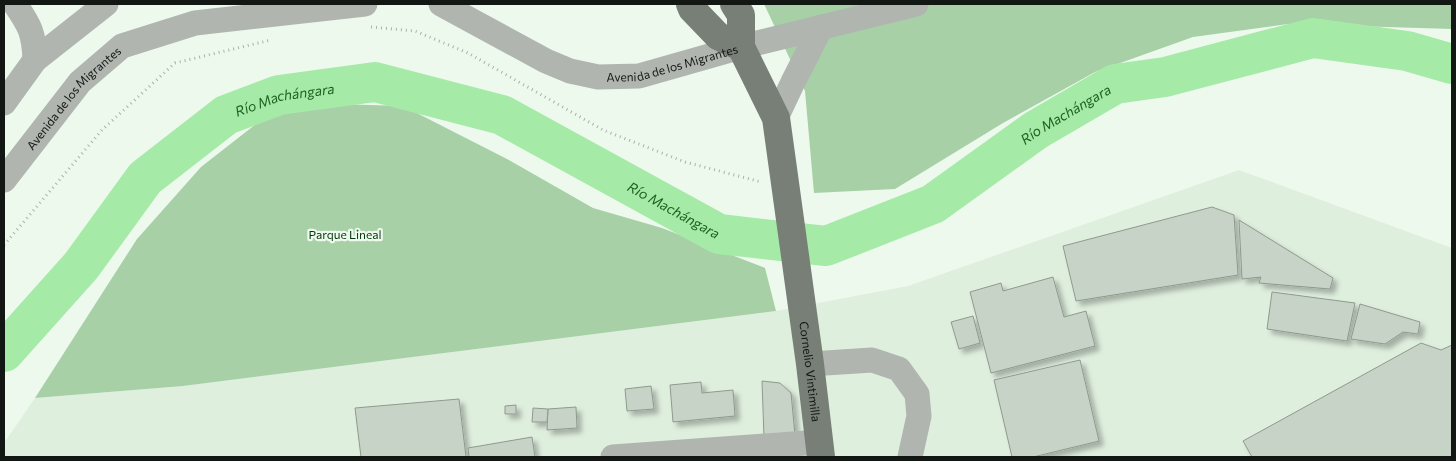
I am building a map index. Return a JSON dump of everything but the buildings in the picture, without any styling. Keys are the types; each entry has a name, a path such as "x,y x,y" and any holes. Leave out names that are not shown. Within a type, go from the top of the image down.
{"main road":[{"path":"690,4 692,9 718,36 741,48 741,15 734,4"},
{"name":"Cornelio Vintimilla","path":"741,48 778,130 821,450"}],"street":[{"path":"15,4 29,23 34,39 34,60"},
{"path":"4,103 34,60 106,4"},
{"name":"Avenida de los Migrantes","path":"441,4 546,61 570,72 598,77 639,76 821,27 916,4"},
{"name":"Avenida de los Migrantes","path":"7,167 80,82 122,46 196,23 363,15"},
{"path":"778,130 793,82 821,27"},
{"path":"810,364 872,360 899,369 917,394 919,416 910,457"},
{"path":"613,457 821,450"}],"path":[{"path":"363,15 415,31 468,53 603,130 685,162 764,183"},
{"path":"4,245 102,130 175,63 272,40"}],"shaded area":[{"path":"1239,170 1452,248 1452,457 4,457 4,443 35,398 183,386 776,311 908,286"}],"green space":[{"path":"764,4 1452,4 1452,29 1288,24 1193,37 1095,72 1003,123 895,189 814,193 805,91"},
{"name":"Parque Lineal","path":"336,104 403,106 507,159 593,208 662,228 765,268 776,311 183,386 35,398 137,239 201,167 265,117"}],"waterway":[{"name":"Río Machángara","path":"4,352 81,266 145,178 226,115 279,95 375,82 502,115 719,234 826,246 933,204 1036,130 1115,84 1165,77 1313,38 1407,51 1452,64"}]}
